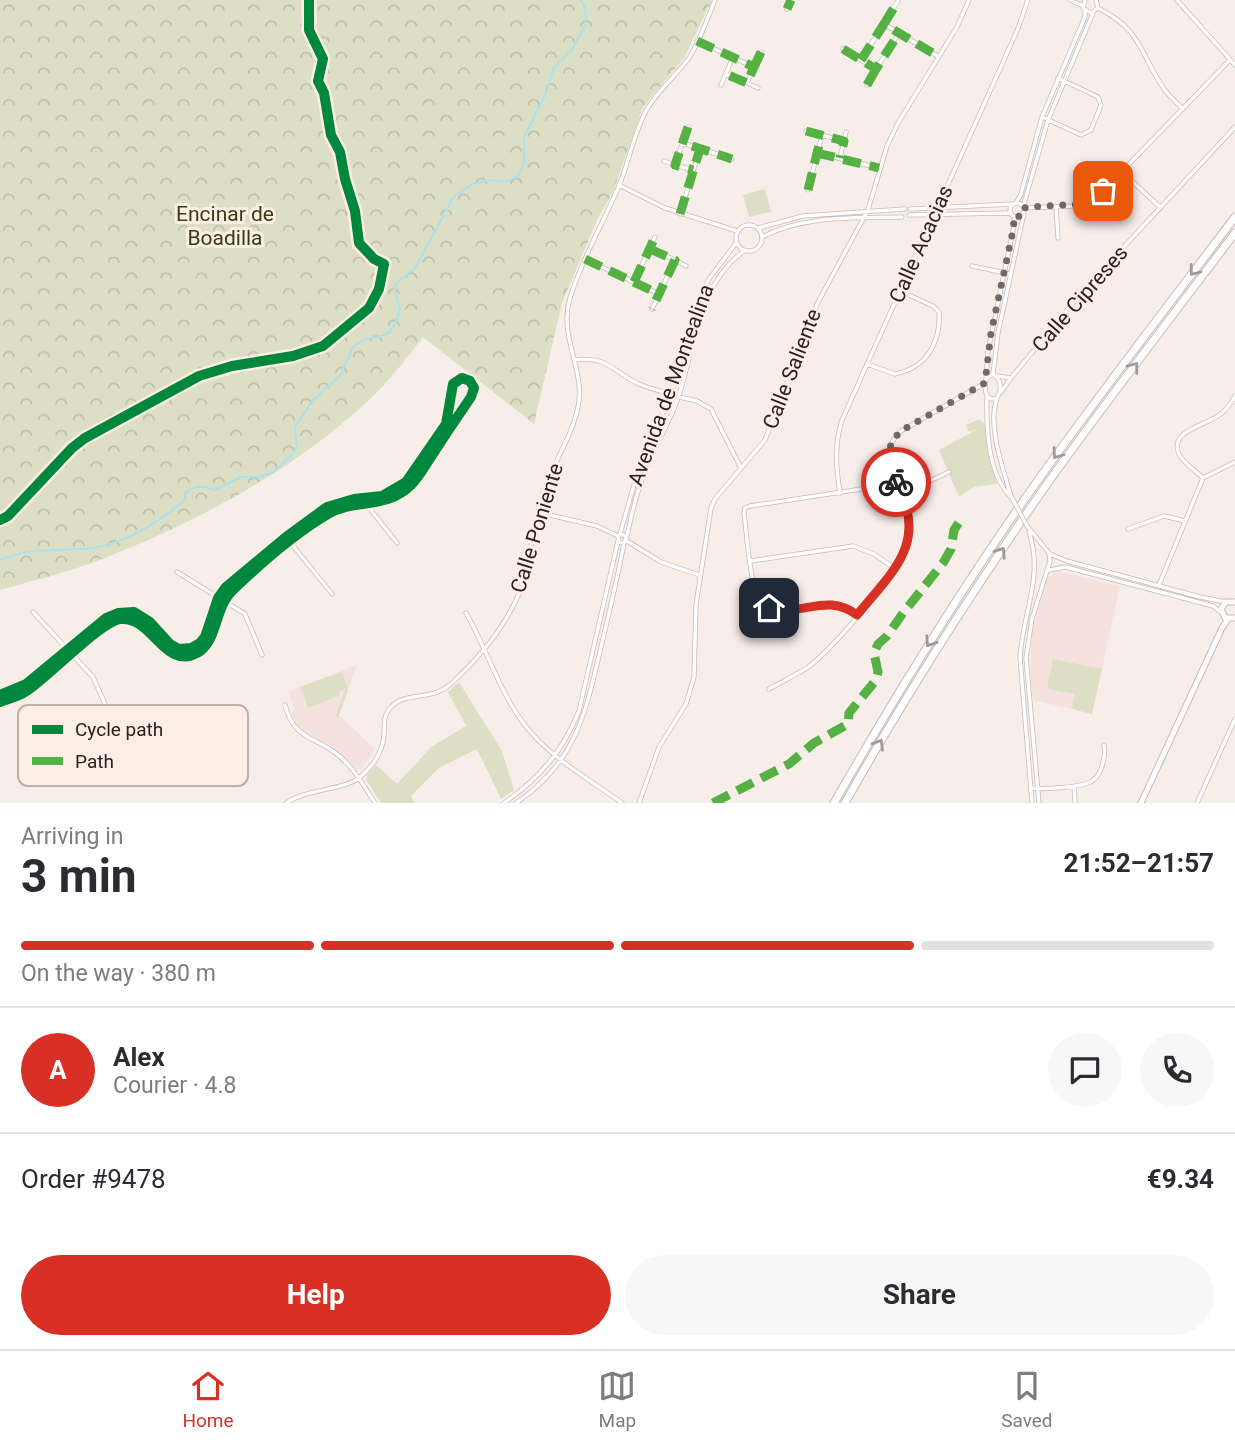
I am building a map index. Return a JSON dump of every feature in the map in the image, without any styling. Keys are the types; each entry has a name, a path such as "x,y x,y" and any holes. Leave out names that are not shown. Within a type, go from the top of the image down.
{"highway":[{"path":"834,803 918,661 1009,523 1081,421 1235,217"},
{"path":"845,803 925,668 1016,528 1235,233"}],"street":[{"name":"Calle Poniente","path":"359,778 371,766 380,750 384,740 385,714 391,707 403,699 425,697 442,691 453,682 485,648 518,594 525,575 544,489 579,403 579,382 568,340 569,301 619,185 647,109 691,55 715,0"},
{"path":"787,9 792,0"},
{"name":"Calle Saliente","path":"639,803 659,747 690,693 696,663 699,575 711,508 715,499 765,440 808,322 868,210 879,168 898,123 957,27 969,0"},
{"name":"Calle Acacias","path":"840,493 836,440 842,420 1017,31 1028,0"},
{"path":"1070,0 1093,13"},
{"path":"1085,0 1085,17 1042,117 1021,194 1010,209 1014,226 988,351 986,381 989,433 995,469 1000,483 1012,498 1028,528 1049,554 1213,606 1229,617"},
{"path":"1177,0 1235,65"},
{"path":"862,61 898,1"},
{"path":"1012,498 998,451 994,406 1000,383 995,375 995,350 1024,209 1048,120 1093,13 1098,8 1098,1"},
{"path":"1098,8 1129,28 1165,91 1183,110"},
{"path":"884,24 939,57"},
{"path":"867,85 899,33"},
{"path":"697,41 754,67"},
{"path":"843,49 876,69"},
{"path":"747,83 761,52"},
{"path":"721,85 733,57"},
{"path":"910,209 1015,203 1024,209 1090,202 1230,60"},
{"path":"726,74 758,88"},
{"path":"1042,117 1081,135 1091,130 1101,105 1098,97 1058,78"},
{"path":"676,165 688,127"},
{"name":"Calle Cipreses","path":"998,396 1083,292 1235,127"},
{"path":"806,131 844,141"},
{"path":"840,158 846,132"},
{"path":"808,190 822,135"},
{"path":"683,143 732,159"},
{"path":"680,214 700,149"},
{"path":"817,153 879,168"},
{"path":"664,161 694,170"},
{"path":"1122,172 1160,207"},
{"path":"619,185 680,214 737,231"},
{"path":"1056,207 1058,238"},
{"path":"737,231 747,224 758,228 803,216 905,209"},
{"path":"909,215 1020,217 1024,209"},
{"path":"762,237 775,230 802,223 902,216"},
{"path":"737,231 736,243 744,251 755,250 762,242 758,228"},
{"path":"634,282 655,237"},
{"name":"Avenida de Montealina","path":"504,803 534,780 556,755 579,711 619,537 638,471 671,394 684,341 697,304 719,265 736,243"},
{"path":"650,249 687,266"},
{"name":"Avenida de Montealina","path":"516,803 543,781 562,759 576,736 584,716 637,496 646,469 679,397 689,352 704,308 723,272 744,251"},
{"path":"585,260 659,294"},
{"path":"652,309 675,260"},
{"path":"972,266 1010,274"},
{"path":"867,364 895,374 922,362 931,352 940,320 939,312 933,306 900,291"},
{"path":"574,359 606,362 640,384 697,401 710,409 741,468"},
{"path":"769,689 810,666 836,640 894,568 909,537 908,509 887,463 888,449 893,439 901,431 975,391 995,375 1011,378"},
{"path":"0,695 26,684 71,651 107,625 121,619 143,624 172,653 195,655 211,638 219,608 230,592 290,542 330,513 349,506 386,501 412,484 471,397 474,388 470,381 462,378 453,384 446,424 405,482 382,496 327,507 286,537 226,587 218,598 205,637 200,643 191,648 179,649 170,644 143,617 126,611 106,618 71,651 24,693 0,702"},
{"path":"975,391 992,399 998,396"},
{"path":"1203,478 1180,457 1177,444 1181,435 1221,414 1235,396"},
{"path":"1158,588 1203,478 1235,462"},
{"path":"902,494 949,472"},
{"path":"857,615 845,606 835,604 782,611 769,608 760,598 754,583 744,513 746,508 868,488 892,477"},
{"path":"364,498 397,543"},
{"path":"537,512 597,526 626,540 660,562 699,575"},
{"path":"1128,528 1164,516 1185,521"},
{"path":"1028,528 1035,551 1036,567 1021,635 1020,657 1032,803"},
{"path":"286,537 331,594"},
{"path":"619,537 626,540"},
{"path":"751,561 853,546 863,548 894,568"},
{"path":"1035,551 1043,547"},
{"path":"1039,803 1026,658 1032,619 1048,571 1049,554"},
{"path":"1036,567 1040,572 1066,566 1230,602"},
{"path":"177,572 245,614 262,655"},
{"path":"1229,617 1222,606 1230,602 1235,595"},
{"path":"33,612 93,677 105,705"},
{"path":"466,613 523,723 556,755 622,803"},
{"path":"1141,803 1229,617"},
{"path":"285,705 288,716 300,733 340,757 359,778 375,803"},
{"path":"1197,803 1235,719"},
{"path":"1031,788 1074,786 1092,782 1106,754 1104,745"},
{"path":"286,803 302,794 359,778"},
{"path":"1074,786 1075,803"}],"shaded area":[{"path":"1058,571 1120,586 1092,714 1033,700 1030,673 1032,632 1046,578"},
{"path":"357,665 339,715 375,749 362,769 357,769 335,748 303,731 291,716 294,708 288,691"}],"green space":[{"name":"Encinar de Boadilla","path":"0,0 712,0 684,58 643,107 613,192 598,218 562,303 534,424 423,337 388,381 353,414 289,464 254,486 180,525 107,557 0,590"},
{"path":"765,189 771,212 749,217 743,195"},
{"path":"980,419 985,425 988,451 997,484 974,487 959,497 939,450 980,428 969,432 966,425"},
{"path":"1053,659 1102,669 1092,714 1072,709 1075,694 1047,689"},
{"path":"342,672 348,691 338,717 336,716 345,689 339,692 340,695 308,708 300,687"},
{"path":"459,682 502,751 514,790 501,799 477,749 439,768 411,796 414,803 381,803 366,780 376,765 397,784 431,747 466,726 448,692"}],"waterway":[{"path":"0,560 24,553 92,548 118,541 164,516 185,500 185,493 189,490 200,487 215,490 241,477 260,477 273,472 293,454 297,445 295,427 312,401 340,376 353,347 365,339 380,337 390,332 400,308 395,291 396,283 415,268 453,198 472,184 490,180 505,182 518,176 524,164 524,137 545,95 554,67 571,51 586,24 585,8 581,0"}],"marked path":[{"path":"787,9 791,0"},
{"path":"884,24 898,1"},
{"path":"861,60 884,24 939,57"},
{"path":"843,49 876,69 899,33"},
{"path":"697,41 754,67 747,83 726,74"},
{"path":"754,67 761,52"},
{"path":"867,85 876,69"},
{"path":"688,127 675,165 693,170"},
{"path":"806,131 844,141 840,158"},
{"path":"808,190 819,145"},
{"path":"692,146 732,159"},
{"path":"680,214 700,149"},
{"path":"817,153 879,168"},
{"path":"634,282 655,237"},
{"path":"650,249 675,260 652,309"},
{"path":"585,259 659,294"},
{"path":"713,803 789,764 814,743 848,724 849,713 876,680 878,672 874,653 878,644 943,563 951,549 954,530 962,518"}],"cycle path":[{"path":"0,520 8,516 72,448 85,438 199,376 232,366 293,356 323,346 369,308 379,289 384,264 374,259 359,243 355,211 340,152 331,135 324,93 318,81 323,59 309,30 309,0"},
{"path":"0,695 26,684 106,618 118,613 134,612 150,622 170,644 179,649 191,648 200,643 205,637 218,598 226,587 286,537 327,507 354,499 382,496 406,482 446,424 453,384 462,378 470,381 474,388 471,397 411,485 391,498 338,509 290,540 227,597 209,641 197,653 186,657 176,655 132,620 121,619 100,629 25,692 0,702"}],"way so far":[{"path":"896,482 887,463 888,449 893,439 901,431 985,383 988,351 1014,226 1013,217 1022,216 1024,208 1027,207 1075,206 1090,202 1103,191"}],"route":[{"path":"769,608 782,611 835,604 845,606 857,615 894,568 909,537 911,523 908,509 896,482"}]}
